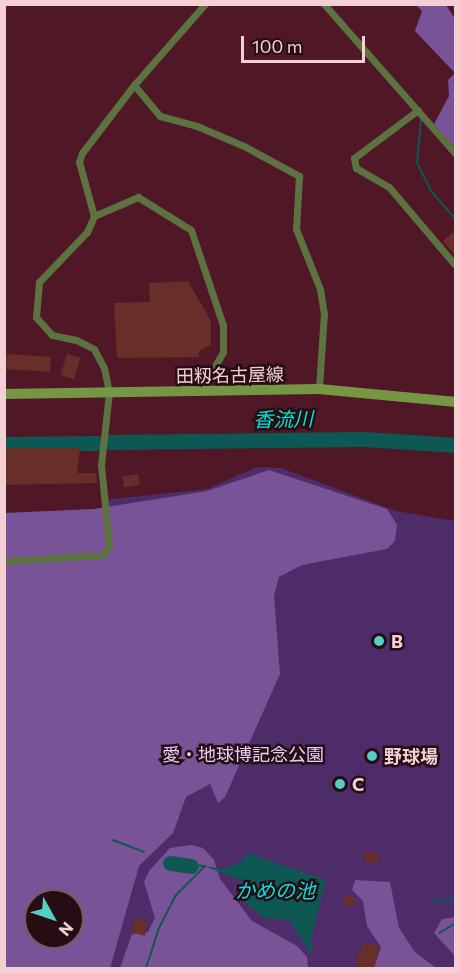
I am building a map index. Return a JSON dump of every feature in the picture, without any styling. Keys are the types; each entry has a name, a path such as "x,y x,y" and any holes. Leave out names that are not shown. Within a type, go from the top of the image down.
{"main road":[{"name":"田籾名古屋線","path":"4,394 319,389 456,402"}],"street":[{"path":"4,561 80,557 107,551 101,465 109,393 104,368 94,349 76,340 52,335 36,317 39,282 87,232 94,216 79,162 82,153 135,85 205,4"},
{"path":"324,5 456,154"},
{"path":"135,85 160,116 197,126 244,146 298,176 296,229 320,289 324,313 319,389"},
{"path":"418,110 354,158 356,168 389,187 456,266"},
{"path":"94,216 138,197 191,230 223,325 223,352 202,383 200,392"}],"green space":[{"path":"416,5 446,5 455,19 455,73 415,31 422,11"},
{"path":"455,73 455,148 434,124 449,96 448,80"},
{"name":"愛・地球博記念公園","path":"257,467 281,468 396,511 455,521 455,968 5,968 4,591 98,597 104,500 207,489"},
{"path":"269,470 387,509 397,525 395,541 387,549 302,565 279,577 274,596 280,674 225,797 218,803 210,784 186,797 173,833 139,866 110,968 5,968 4,513 94,509 207,491"},
{"path":"191,845 203,848 214,860 220,879 252,921 297,946 307,957 308,968 120,968 132,934 148,932 155,918 144,882 149,871 170,848"},
{"path":"355,880 390,882 399,928 415,952 436,968 374,968 381,947 367,926 363,901 352,890"},
{"path":"456,917 455,956 434,933 442,919"}],"water":[{"name":"かめの池","path":"247,853 326,880 311,938 312,955 289,920 264,918 246,903 243,896 248,893 241,880 204,866 223,869 242,861"}],"building":[{"path":"456,230 456,256 443,241"},
{"path":"188,281 211,321 211,345 199,351 199,357 117,358 114,303 150,302 149,283"},
{"path":"7,354 51,357 50,372 6,369"},
{"path":"67,354 80,358 74,379 61,375"},
{"path":"4,448 80,448 77,473 96,473 97,483 4,485"},
{"path":"138,474 140,485 124,488 122,477"},
{"path":"365,852 379,853 378,863 364,862"},
{"path":"345,895 356,898 353,907 343,904"},
{"path":"135,918 147,921 145,936 131,932"},
{"path":"364,942 380,947 373,969 356,969 358,951 361,952"}],"waterway":[{"path":"421,120 417,163 431,191 456,220"},
{"name":"香流川","path":"110,442 365,439 456,445"},
{"name":"香流川","path":"4,444 96,443"},
{"path":"113,840 144,852"},
{"path":"170,863 191,866"},
{"path":"195,865 204,866"},
{"path":"146,968 158,930 176,895 205,866"},
{"path":"433,901 456,899"},
{"path":"439,933 456,923"}],"place":[{"name":"B","path":"379,641"},
{"name":"野球場","path":"372,756"},
{"name":"C","path":"340,784"}]}
